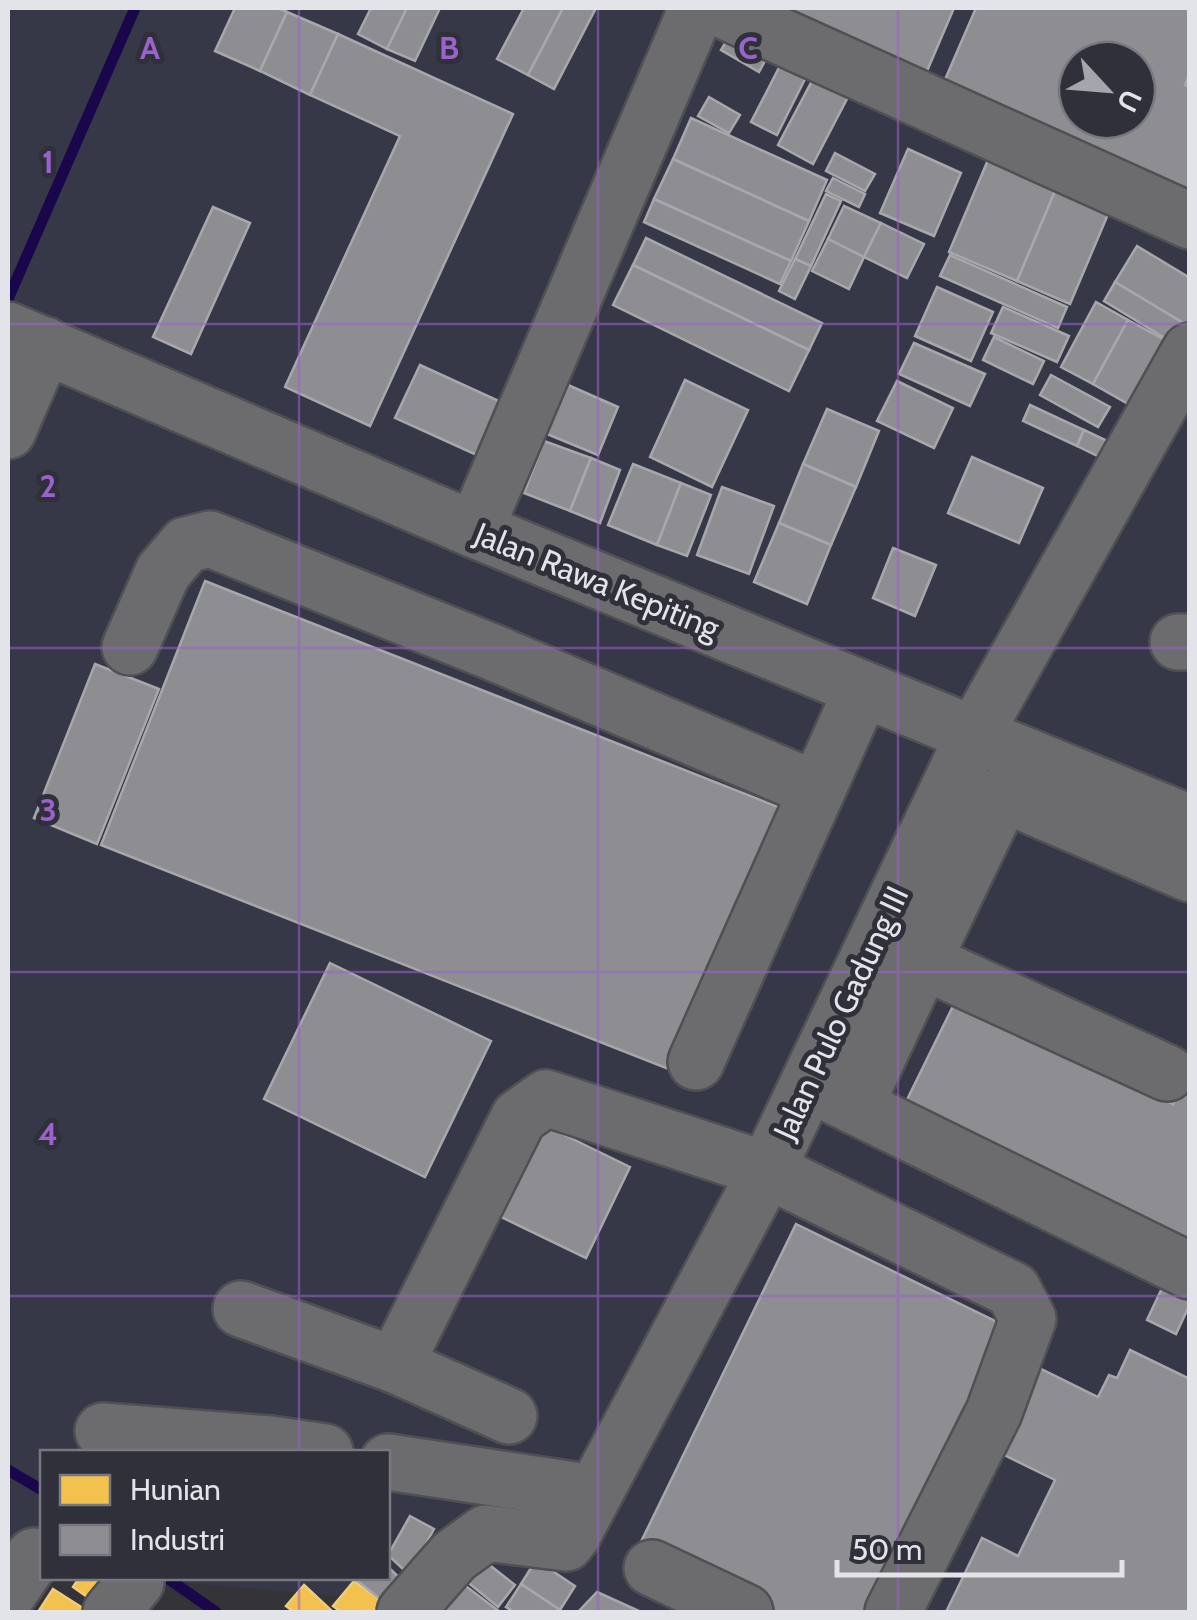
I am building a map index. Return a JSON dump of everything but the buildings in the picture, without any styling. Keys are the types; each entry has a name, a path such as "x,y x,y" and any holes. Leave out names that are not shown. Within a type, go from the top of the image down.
{"street":[{"path":"475,530 696,8"},
{"path":"718,8 1190,221"},
{"path":"8,430 25,338"},
{"name":"Jalan Rawa Kepiting","path":"25,338 475,530 1190,823"},
{"name":"Jalan Pulo Gadung III","path":"406,1612 454,1556 486,1533 566,1543 767,1170 974,735 1190,351"},
{"path":"130,647 163,572 186,544 210,539 817,790"},
{"path":"696,1062 862,690"},
{"path":"855,1106 1003,794 1190,874"},
{"path":"923,961 1167,1073"},
{"path":"806,1082 1190,1271"},
{"path":"395,1366 519,1118 546,1098 767,1170 1013,1290 1028,1320 994,1412 894,1612"},
{"path":"241,1309 395,1366 508,1416"},
{"path":"103,1431 311,1450"},
{"path":"390,1462 594,1493"},
{"path":"652,1568 745,1612"}],"shaded area":[{"path":"8,8 1189,8 1189,1612 401,1612 347,1597 155,1580 390,1580 390,1450 40,1450 40,1566 8,1560"}],"waterway":[{"path":"8,299 135,8"},
{"path":"8,1470 40,1489"},
{"path":"170,1580 216,1612"}]}
